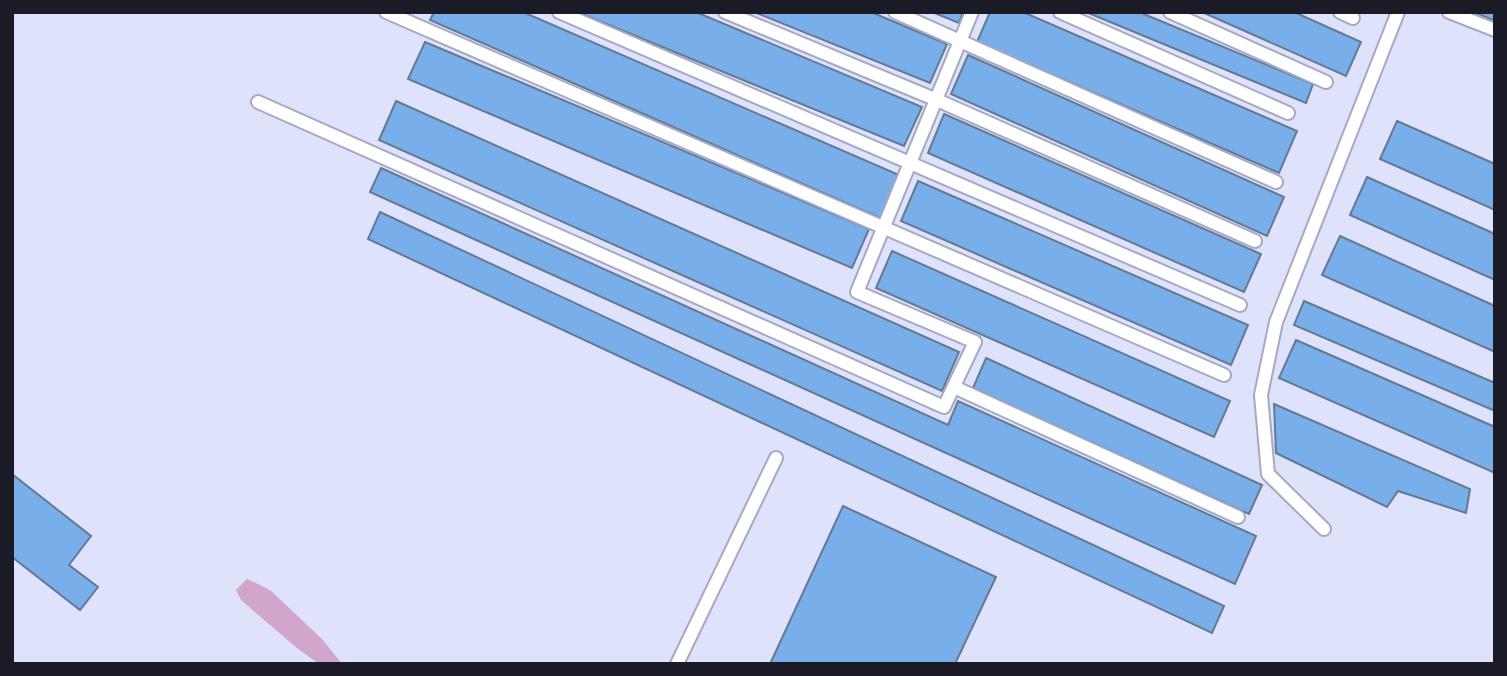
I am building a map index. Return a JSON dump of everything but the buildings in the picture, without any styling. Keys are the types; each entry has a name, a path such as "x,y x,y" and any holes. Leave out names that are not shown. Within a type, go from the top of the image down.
{"lane":[{"path":"386,12 1224,375"},
{"path":"559,12 1240,305"},
{"path":"725,12 937,100 1255,241"},
{"path":"895,12 1276,182"},
{"path":"258,102 944,407 975,342 857,292 972,12"},
{"path":"1060,12 1287,113"},
{"path":"1170,12 1326,82"},
{"path":"1324,529 1268,474 1261,395 1276,322 1398,12"},
{"path":"1449,12 1495,30"},
{"path":"954,387 1238,517"},
{"path":"677,664 776,458"}],"shaded area":[{"path":"247,579 270,590 322,639 342,664 319,664 241,600 236,590"}]}
